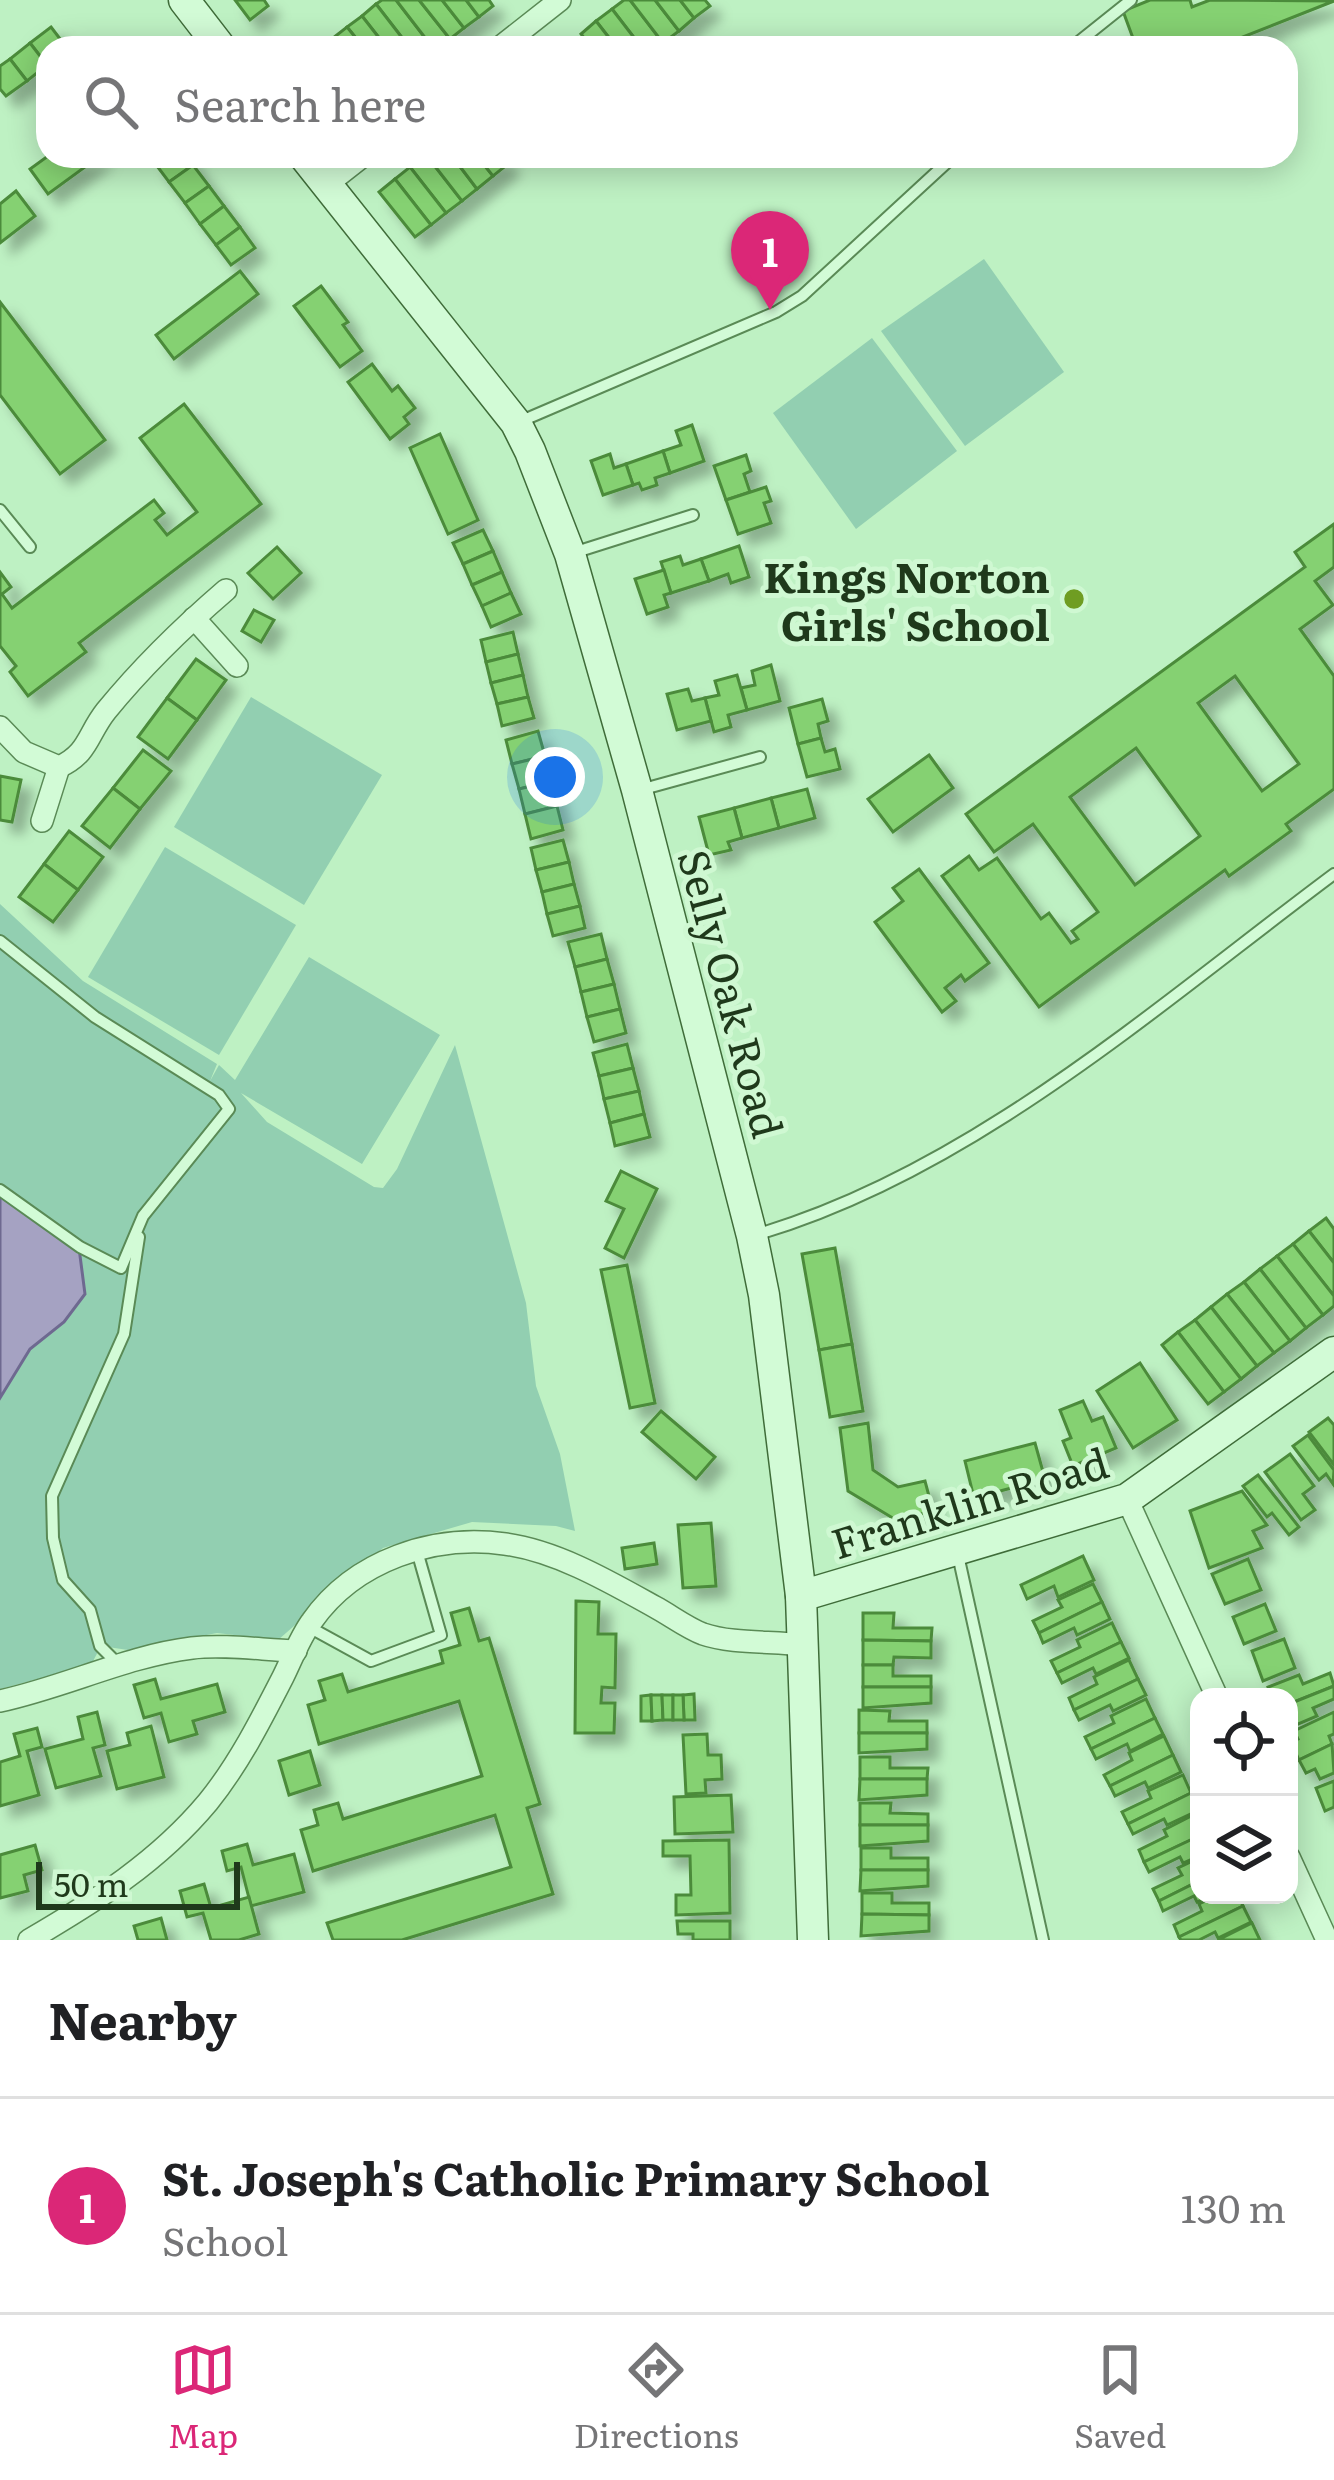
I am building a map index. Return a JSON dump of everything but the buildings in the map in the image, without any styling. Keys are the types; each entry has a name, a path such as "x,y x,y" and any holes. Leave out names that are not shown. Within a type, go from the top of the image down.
{"street":[{"path":"184,0 212,36"},
{"path":"514,36 560,0"},
{"name":"Selly Oak Road","path":"313,168 516,423 570,554 637,790 764,1295 801,1596 813,1940"},
{"path":"326,185 348,168"},
{"path":"0,727 24,752 59,766 79,758 103,715 226,590"},
{"path":"194,618 237,666"},
{"path":"42,820 59,766"},
{"name":"Franklin Road","path":"801,1596 1127,1499 1334,1352"},
{"path":"1127,1499 1212,1688"},
{"path":"29,1940 130,1878 174,1840 211,1798 248,1741 309,1627 341,1590 394,1556 416,1548 481,1543 542,1551 704,1634 802,1645"},
{"path":"0,1701 56,1689 118,1664 194,1648 296,1651"},
{"path":"1298,1875 1328,1933"}],"lane":[{"path":"1086,36 1131,0"},
{"path":"516,423 776,312 802,296 941,168"},
{"path":"0,511 30,547"},
{"path":"570,554 693,515"},
{"path":"637,790 760,757"},
{"path":"752,1236 796,1223 902,1175 1016,1111 1334,874"},
{"path":"0,941 95,1017 219,1096 229,1109 143,1216 121,1268 80,1247 0,1190"},
{"path":"118,1664 100,1646 90,1610 63,1580 53,1538 52,1496 124,1334 143,1216"},
{"path":"309,1627 371,1661 441,1635 416,1548"},
{"path":"958,1552 1043,1940"}],"green space":[{"path":"984,259 1064,372 965,446 881,331"},
{"path":"872,338 957,451 856,529 773,413"},
{"path":"251,697 382,775 304,905 174,827"},
{"path":"165,847 296,925 219,1055 88,977"},
{"path":"0,904 83,981 217,1064 210,1081 219,1065 235,1080 309,957 440,1035 362,1164 241,1093 267,1122 374,1187 383,1188 397,1169 455,1045 526,1303 536,1386 560,1454 575,1531 472,1522 383,1548 278,1640 217,1633 128,1650 101,1646 91,1665 0,1689"}],"shaded area":[{"path":"0,1192 79,1248 85,1294 64,1322 30,1349 0,1398"}],"place":[{"name":"St. Joseph's Catholic Primary School","path":"770,310"},
{"name":"Kings Norton Girls' School","path":"1074,599"}]}
